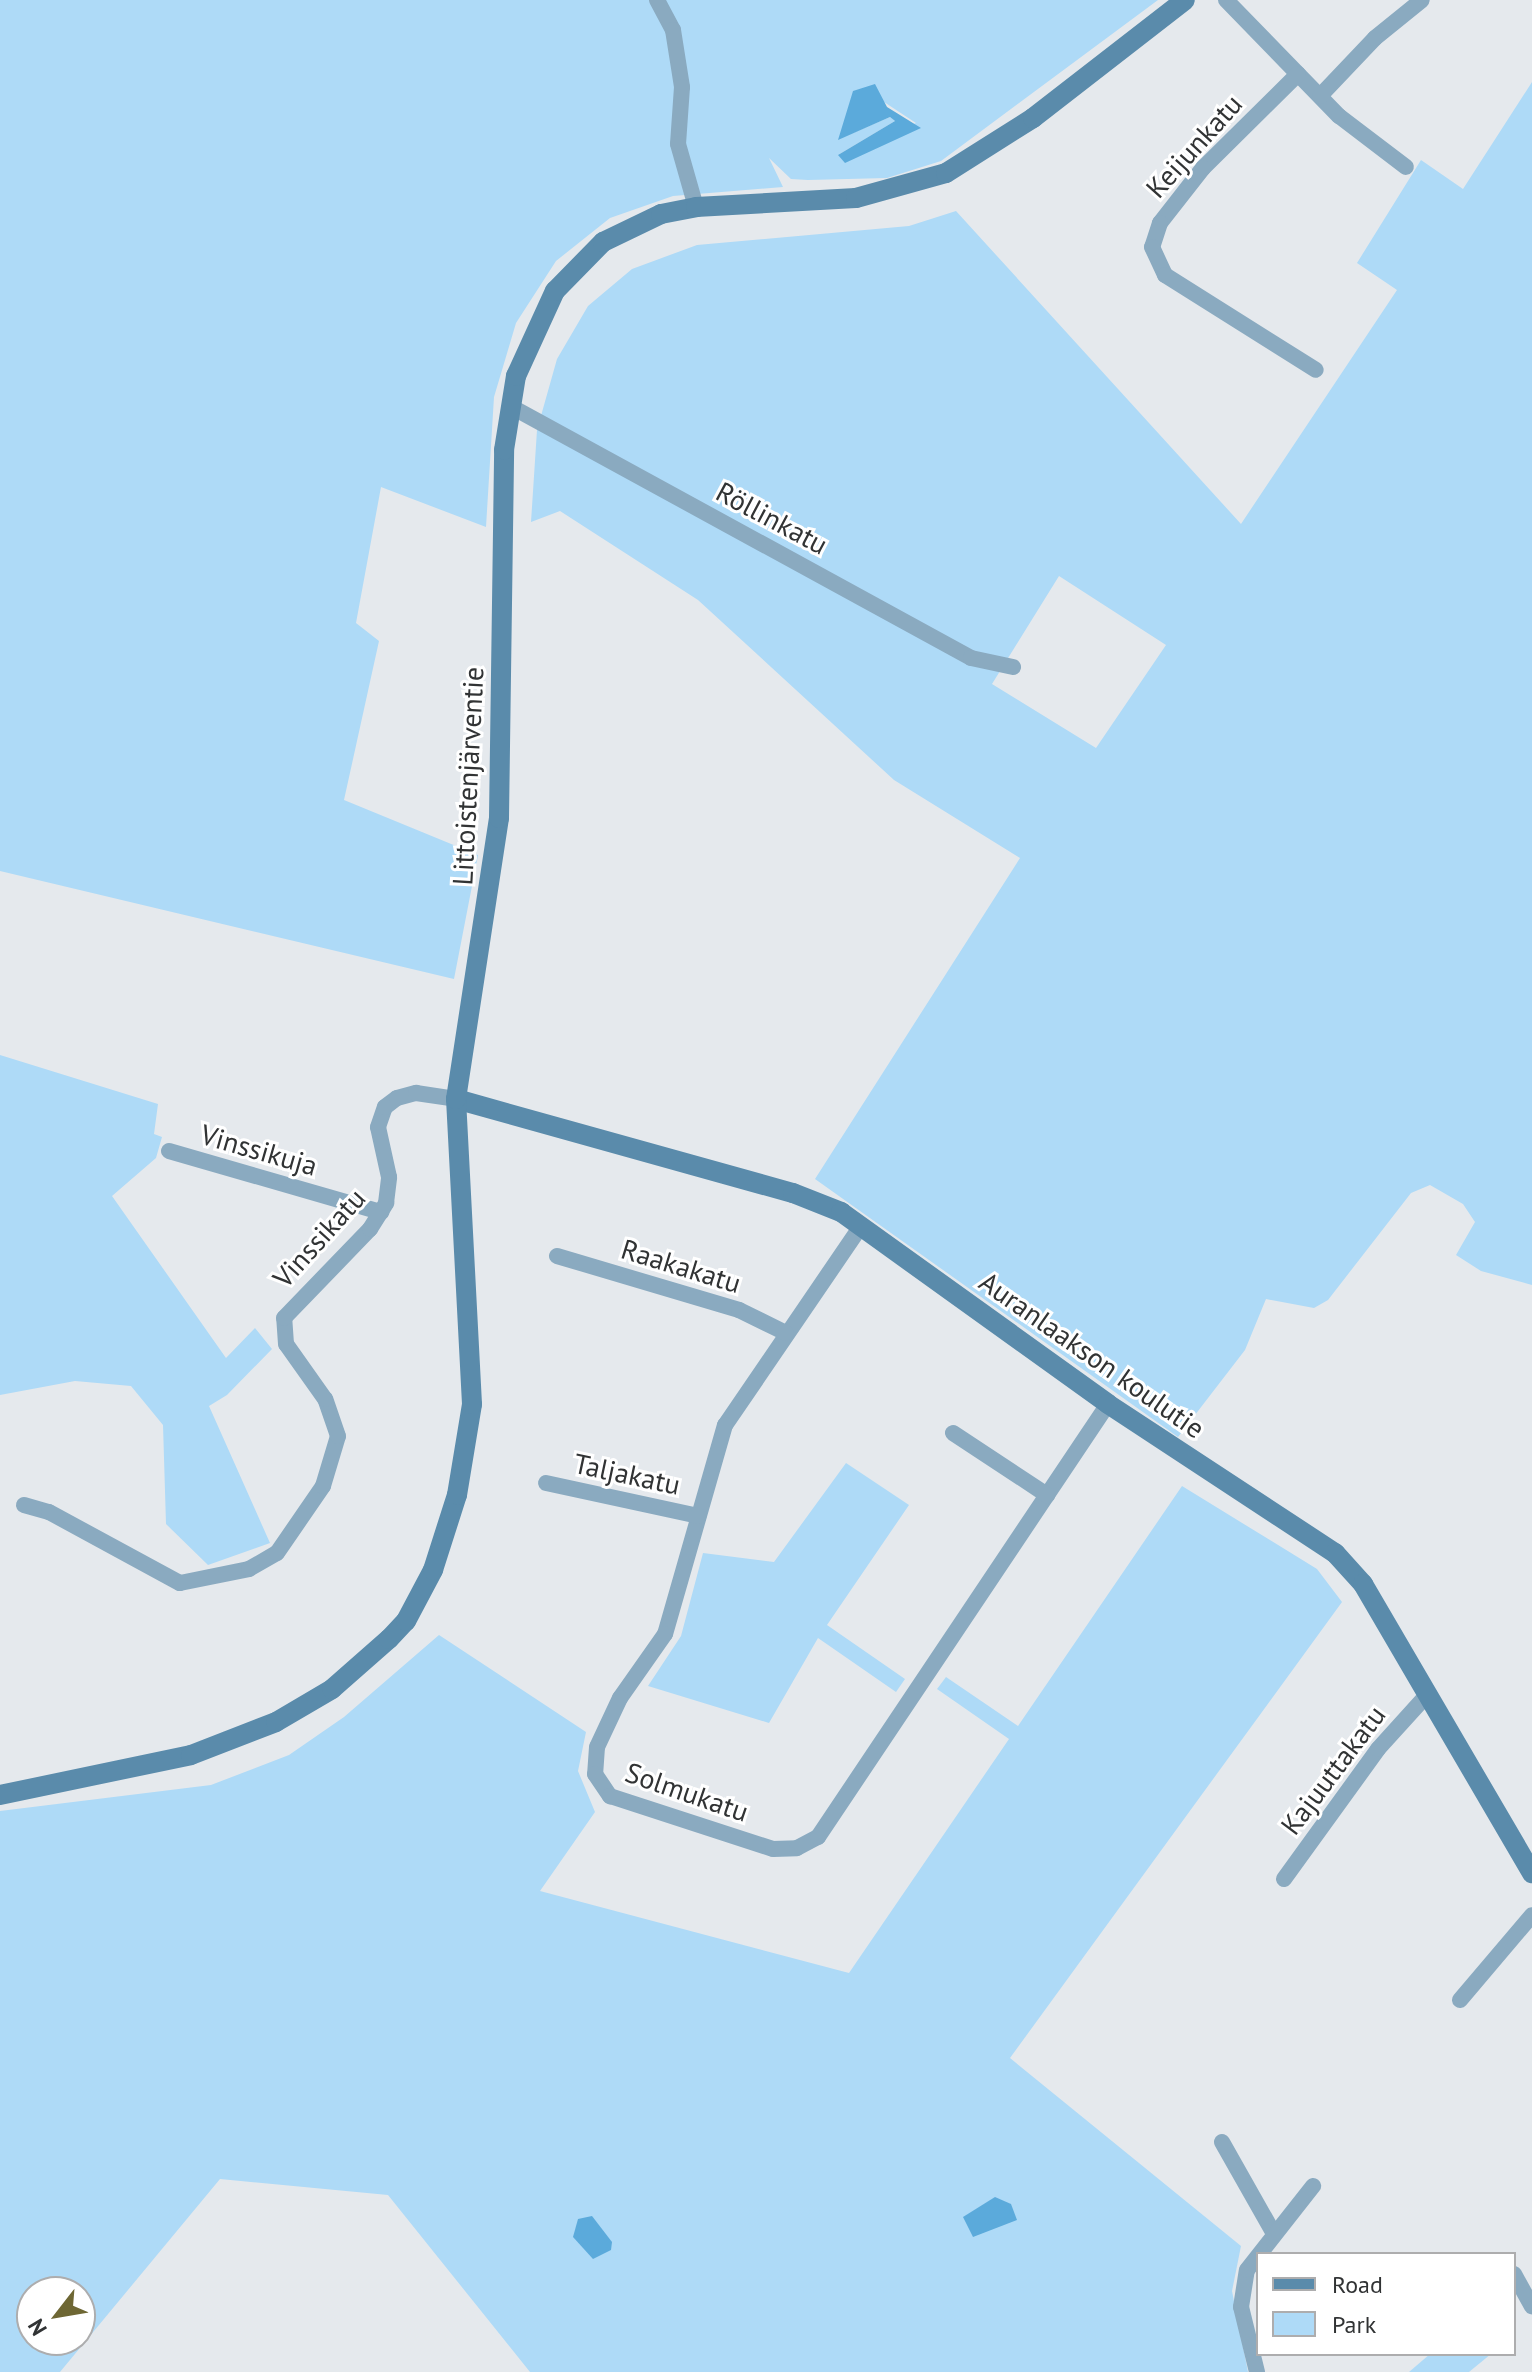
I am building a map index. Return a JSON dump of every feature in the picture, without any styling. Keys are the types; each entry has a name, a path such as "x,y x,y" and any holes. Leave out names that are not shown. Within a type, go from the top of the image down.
{"street":[{"path":"657,0 673,30 682,87 678,144 696,207"},
{"name":"Littoistenjärventie","path":"0,1795 119,1773 240,1738 332,1689 406,1621 448,1530 472,1404 456,1099 499,818 504,450 510,406 532,331 567,276 622,231 696,207 856,198 888,193 946,173 1033,118 1185,0"},
{"path":"1226,0 1320,96 1406,167"},
{"path":"1320,96 1375,38 1422,0"},
{"name":"Keijunkatu","path":"1298,74 1203,168 1160,223 1152,247 1165,275 1316,370"},
{"name":"Röllinkatu","path":"510,406 971,658 1013,667"},
{"name":"Vinssikatu","path":"24,1505 49,1512 180,1583 249,1569 277,1553 323,1486 338,1436 332,1412 286,1344 284,1318 381,1212 389,1196 378,1127 385,1107 397,1098 416,1093 456,1099"},
{"name":"Auranlaakson koulutie","path":"456,1099 801,1195 861,1226 1108,1404 1346,1562 1532,1873"},
{"name":"Vinssikuja","path":"169,1151 381,1212"},
{"name":"Solmukatu","path":"861,1226 725,1425 665,1634 600,1736 595,1774 610,1796 625,1804 790,1850 812,1842 829,1825 1108,1404"},
{"name":"Raakakatu","path":"557,1256 739,1310 786,1333"},
{"path":"953,1433 1047,1495"},
{"name":"Taljakatu","path":"546,1483 698,1516"},
{"name":"Kajuuttakatu","path":"1284,1879 1383,1742 1427,1695"},
{"path":"1460,2000 1532,1915"},
{"path":"1222,2142 1273,2232"},
{"path":"1257,2252 1313,2186"},
{"path":"1256,2254 1242,2294 1257,2372"},
{"path":"1516,2278 1532,2306"}],"green space":[{"path":"0,0 1158,0 941,161 887,178 808,180 791,179 769,158 783,187 673,196 610,218 556,261 516,323 494,397 486,527 381,487 356,623 379,641 344,800 478,855 454,979 0,871","holes":["884,102 916,123 838,155 895,121 890,117 853,133"]},
{"path":"1532,82 1532,1285 1481,1271 1456,1255 1475,1222 1463,1204 1430,1185 1411,1193 1328,1300 1314,1308 1266,1299 1245,1350 1178,1437 815,1179 1020,858 894,780 698,600 560,511 531,522 537,430 557,359 588,306 632,269 697,245 909,226 956,211 1241,524 1397,290 1357,263 1421,160 1463,189","holes":["1059,576 1166,645 1096,748 992,684"]},
{"path":"0,1055 158,1104 154,1134 162,1137 156,1158 112,1196 226,1358 255,1328 272,1349 227,1395 209,1406 270,1543 208,1565 166,1524 163,1425 131,1386 75,1381 0,1395"},
{"path":"846,1463 909,1505 827,1625 905,1679 896,1692 818,1638 769,1723 648,1686 681,1636 703,1553 774,1562"},
{"path":"1182,1486 1317,1569 1342,1602 1010,2058 1241,2246 1232,2291 1248,2372 530,2372 388,2195 220,2179 96,2329 96,2276 16,2276 16,2356 73,2356 60,2372 0,2372 0,1811 211,1785 289,1755 344,1717 439,1635 586,1732 578,1771 595,1812 540,1891 849,1973 1009,1739 937,1689 946,1677 1018,1726"},
{"path":"1428,2356 1489,2356 1469,2372 1409,2372"}],"shaded area":[{"path":"875,84 887,107 921,128 845,163 838,155 895,121 890,117 838,140 853,91"},
{"path":"995,2197 1011,2204 1017,2220 973,2237 963,2217"},
{"path":"592,2216 612,2242 611,2250 593,2259 573,2237 578,2219"}]}
